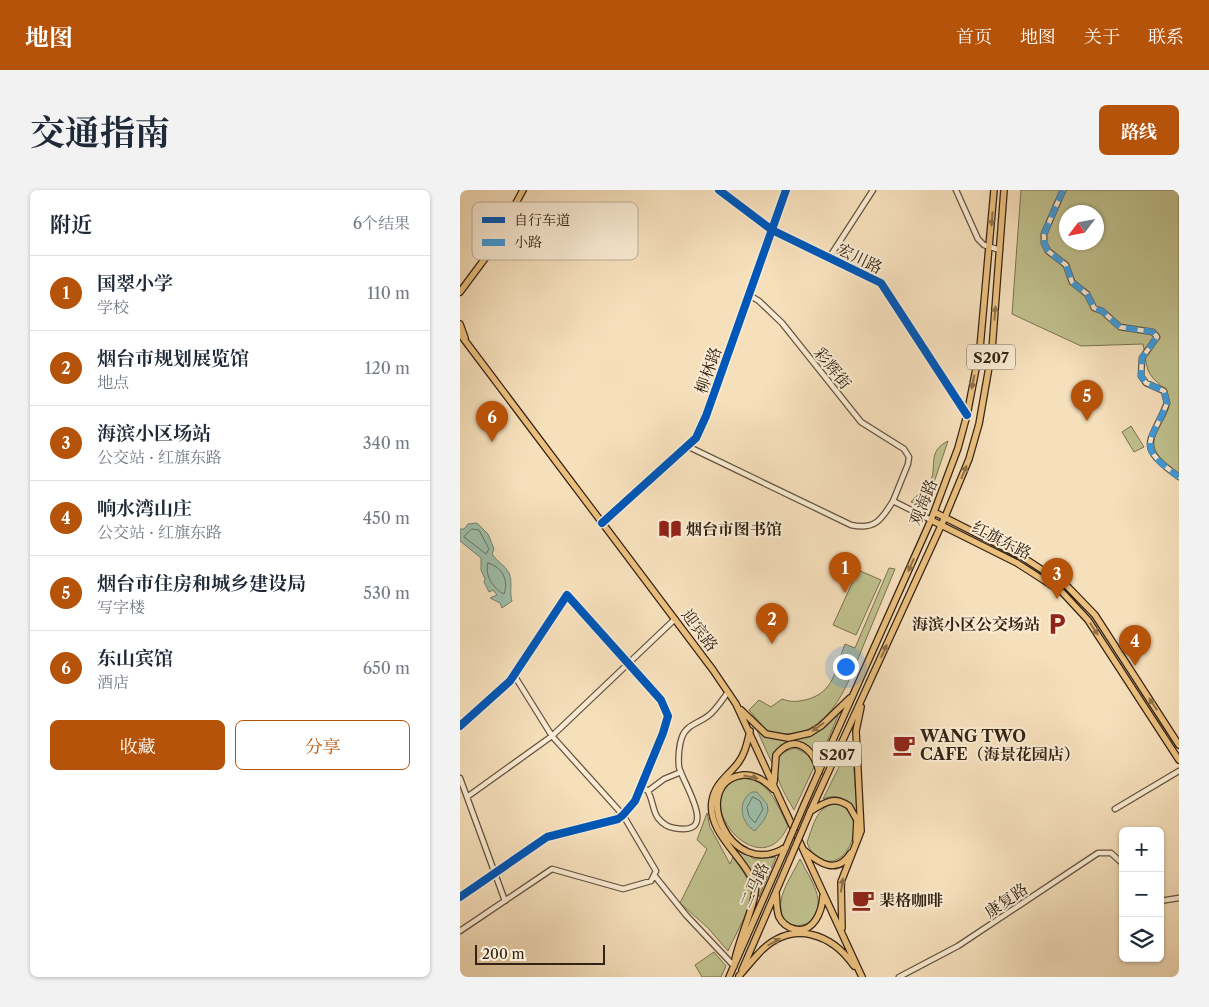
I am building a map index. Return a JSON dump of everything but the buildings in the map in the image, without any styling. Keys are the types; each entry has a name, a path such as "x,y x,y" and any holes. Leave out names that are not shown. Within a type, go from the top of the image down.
{"main road":[{"path":"517,202 523,190"},
{"name":"观海路","path":"804,804 931,520 952,467 967,416 980,348 994,190"},
{"name":"观海路","path":"945,517 968,459 979,424 992,350 1004,190"},
{"path":"460,297 462,290 482,260"},
{"path":"460,324 468,345"},
{"name":"迎宾路","path":"460,334 736,704 862,977"},
{"name":"红旗东路","path":"934,512 1021,556 1068,586 1095,615 1179,745"},
{"name":"S207","path":"941,524 945,517"},
{"name":"红旗东路","path":"931,520 1017,563 1062,592 1088,620 1179,760"},
{"name":"观海路","path":"864,695 941,524"},
{"path":"736,704 760,730 774,737 788,738 810,733 821,726 853,694"},
{"path":"842,933 841,882 862,831 856,731 864,695"},
{"name":"S207","path":"810,812 864,695"},
{"path":"734,966 734,952 756,891 753,881 718,827 712,803 719,783 744,754 750,731"},
{"path":"774,787 776,755 789,746 802,745 812,753 819,772"},
{"path":"779,797 770,786 754,776 737,776 724,786 716,802 718,814 725,832 738,846 759,856 774,853 786,847"},
{"path":"802,850 820,864 835,865 847,858 856,841 858,826 856,815 844,803 838,800 827,801 810,812"},
{"name":"二马路","path":"729,977 804,804"},
{"name":"二马路","path":"739,977 810,812"},
{"path":"776,890 777,910 782,922 786,926 799,930 811,926 816,920 822,905 823,893"},
{"path":"739,977 762,950 774,941 790,935 807,933 824,938 838,946 862,977"}],"street":[{"name":"宏川路","path":"719,190 772,230 881,283 967,416"},
{"name":"柳林路","path":"602,523 696,438 706,416 786,190"},
{"path":"829,258 873,190"},
{"path":"956,190 978,239 990,247 1000,250"},
{"path":"1063,190 1049,218 1044,234 1044,243 1048,251 1066,265 1072,282 1087,294 1094,308 1108,315 1120,327 1152,332 1157,337 1142,358 1141,376 1146,383 1164,390 1167,403 1153,428 1150,447 1153,455 1160,463 1179,477"},
{"name":"彩辉街","path":"749,295 759,301 782,323 861,422 904,449 909,457 908,464 893,501"},
{"path":"687,446 851,525 865,528 875,524 893,501 931,520"},
{"path":"460,726 510,681 567,595 661,700 668,716 641,788 635,801 623,816 618,819 547,837 460,897"},
{"path":"466,797 552,736 674,619"},
{"path":"460,931 552,869 623,889 651,881 656,871 623,816 552,736 514,675"},
{"path":"641,788 648,791 657,817 662,823 671,828 685,830 692,826 697,818 697,809 681,772 680,748 682,735 688,727 709,715 728,692"},
{"path":"1115,809 1179,771"},
{"path":"648,791 664,779 681,772"},
{"path":"460,778 505,901"},
{"name":"康复路","path":"900,977 958,946 1098,853 1111,853 1119,860"},
{"path":"654,875 686,915 734,966"},
{"path":"1164,901 1179,898"}],"green space":[{"path":"1021,190 1179,190 1179,475 1165,464 1154,446 1154,439 1169,407 1169,401 1166,392 1148,370 1143,344 1081,346 1012,314"},
{"path":"1131,426 1144,447 1134,452 1122,432"},
{"path":"948,441 927,503 920,506 911,502 930,482 937,450"},
{"path":"889,568 895,569 850,678 832,710 820,722 805,730 788,734 767,731 749,710 759,700 771,707 782,699 802,701 815,697 828,686 836,671 845,644 855,648"},
{"path":"858,570 881,580 856,635 833,625"},
{"path":"839,713 819,761 809,746 797,742 774,754 772,763 756,728 780,738 800,738 820,729"},
{"path":"852,741 857,814 851,805 839,797 823,799"},
{"path":"796,748 810,756 815,765 794,810 780,784 776,765 779,758 785,752"},
{"path":"742,777 752,779 766,788 776,802 788,826 778,841 765,847 752,846 740,840 730,829 723,816 720,802 723,790 729,784"},
{"path":"834,804 845,808 852,817 854,828 852,840 847,851 839,859 829,861 814,854 807,842 819,813"},
{"path":"707,813 710,827 730,864 733,857 747,878 751,892 749,906 728,951 708,928 680,903 707,849 697,840"},
{"path":"728,841 754,859 776,857 759,897 755,880"},
{"path":"800,859 816,891 818,908 815,916 809,923 798,926 787,923 782,916 781,899"},
{"path":"714,952 726,966 721,977 702,977 695,965"}],"water":[{"path":"477,523 488,534 494,549 492,554 509,573 512,601 502,608 500,603 490,598 497,595 493,590 489,592 484,582 481,558 460,541 460,529 464,529 468,524"},
{"path":"752,792 757,792 767,804 768,811 764,820 755,831 746,823 742,812 744,801"}],"marked path":[{"path":"1063,190 1044,234 1044,243 1048,251 1066,265 1072,282 1087,294 1094,308 1102,311 1120,327 1153,332 1157,337 1142,358 1141,376 1146,383 1164,391 1167,403 1152,436 1151,450 1156,458 1179,477"}],"cycle path":[{"path":"719,190 772,230 881,283 967,415"},
{"path":"602,523 696,438 706,416 786,190"},
{"path":"460,726 510,681 567,595 661,700 668,716 635,801 623,815 618,819 547,837 460,897"}],"place":[{"name":"烟台市住房和城乡建设局","path":"1087,421"},
{"name":"东山宾馆","path":"492,442"},
{"name":"烟台市图书馆","path":"670,529"},
{"name":"国翠小学","path":"845,593"},
{"name":"海滨小区场站","path":"1057,599"},
{"name":"海滨小区公交场站","path":"1057,624"},
{"name":"烟台市规划展览馆","path":"772,644"},
{"name":"响水湾山庄","path":"1135,666"},
{"name":"WANG TWO CAFE（海景花园店）","path":"904,745"},
{"name":"棐格咖啡","path":"863,900"}]}
